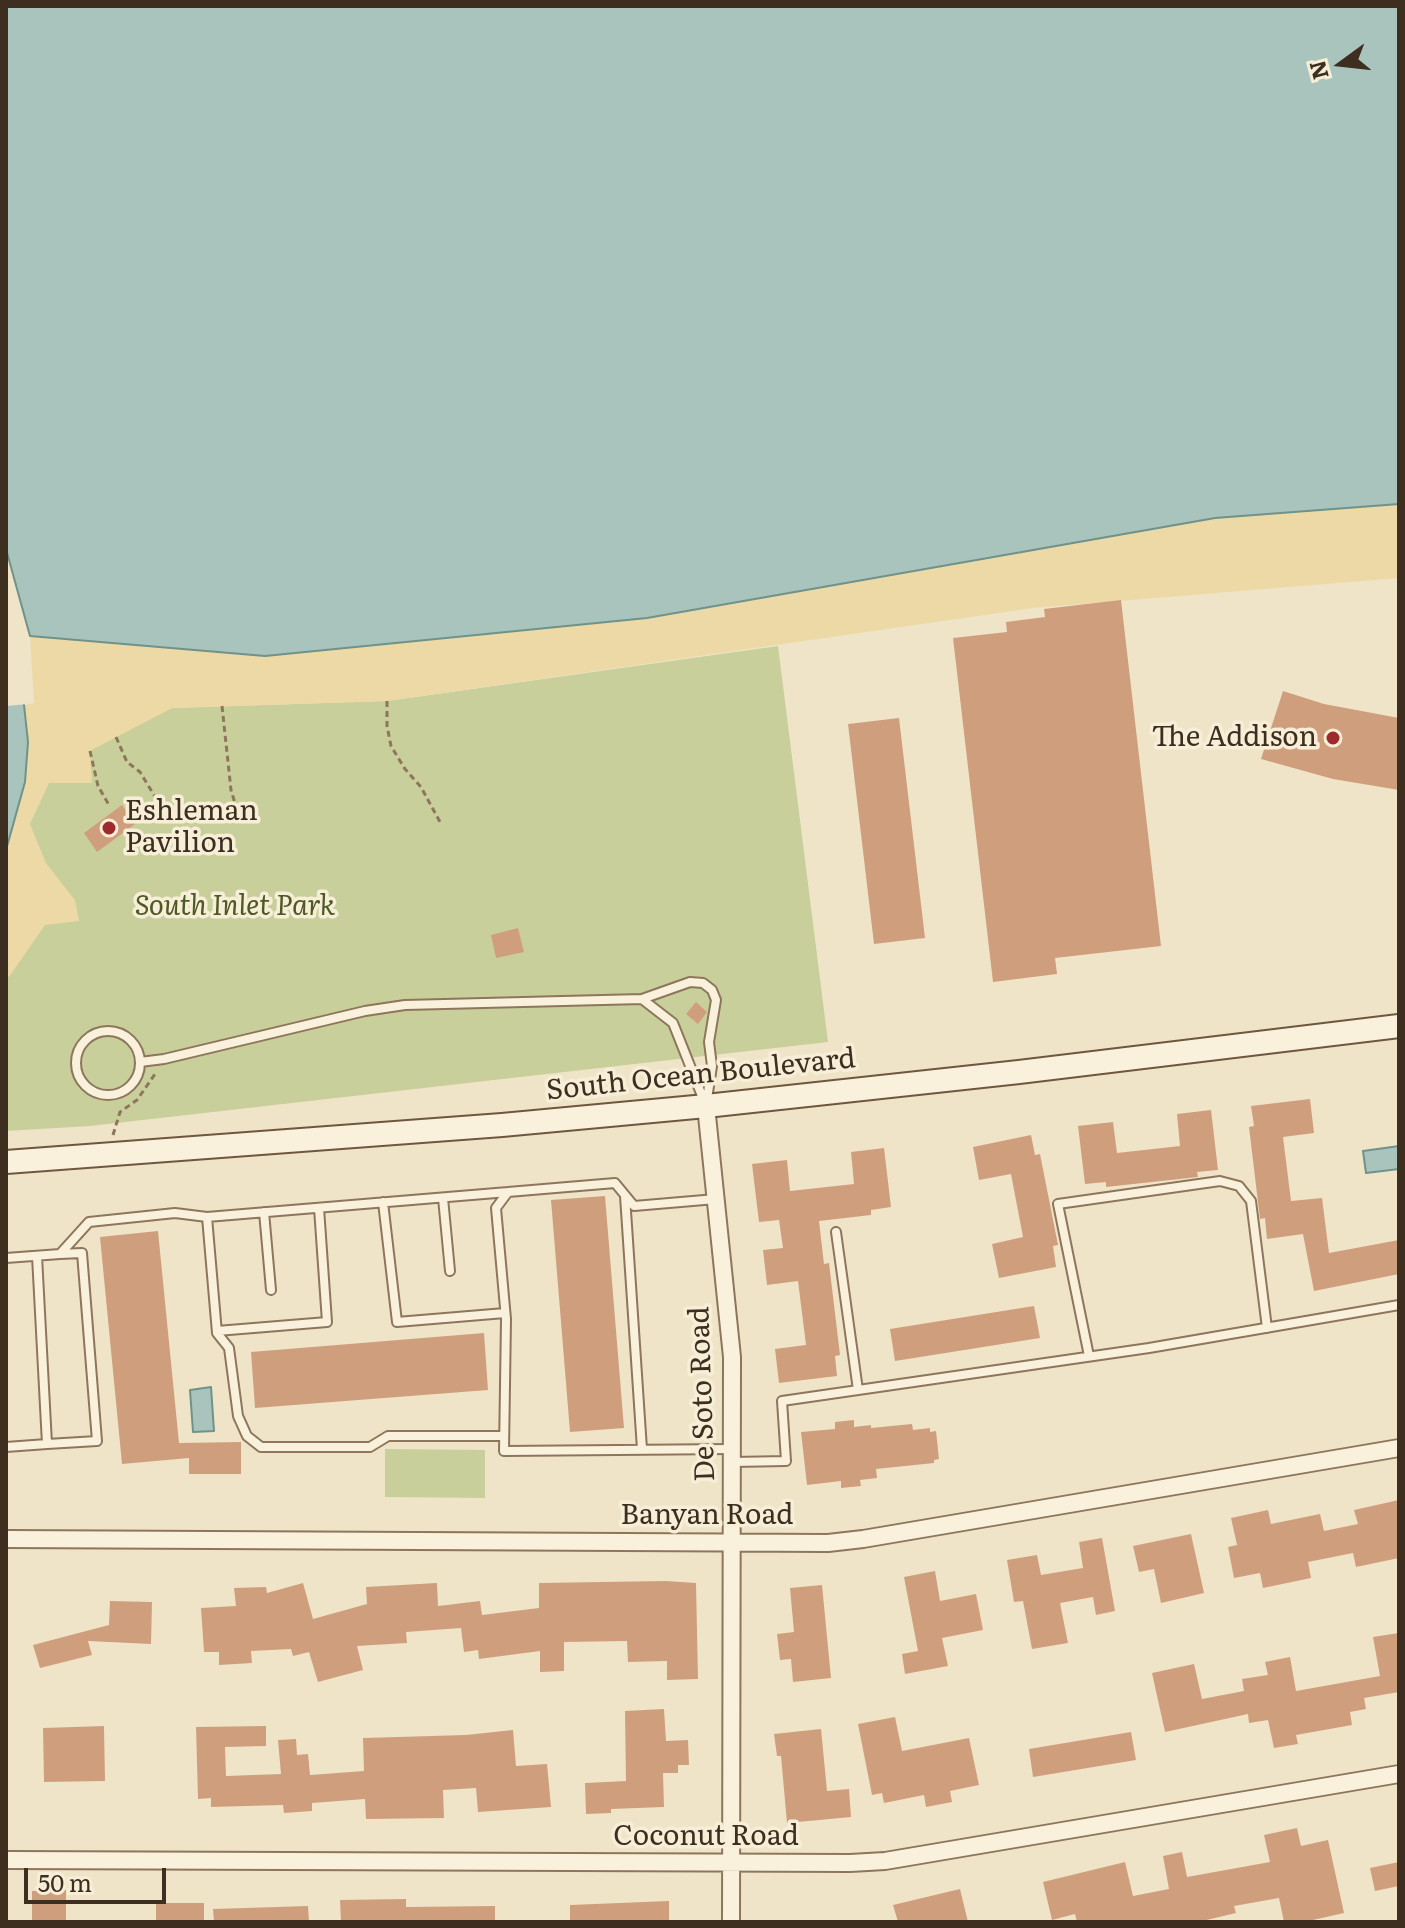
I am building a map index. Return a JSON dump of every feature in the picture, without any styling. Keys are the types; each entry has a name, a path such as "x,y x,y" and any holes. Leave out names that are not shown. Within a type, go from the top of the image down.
{"main road":[{"name":"South Ocean Boulevard","path":"6,1162 502,1125 706,1106 1399,1026"}],"street":[{"name":"De Soto Road","path":"706,1106 730,1336 733,1455 731,1922"},
{"name":"Banyan Road","path":"6,1539 828,1543 1399,1448"},
{"name":"Coconut Road","path":"6,1860 885,1861 1399,1774"}],"lane":[{"path":"140,1062 365,1011 405,1005 642,999 690,982 703,983 712,990 716,1000 710,1028 712,1066 706,1106"},
{"path":"642,999 673,1023 706,1106"},
{"path":"104,1031 128,1039 137,1049 140,1062 138,1075 132,1084 114,1095 91,1091 82,1082 77,1070 77,1057 82,1045 104,1031"},
{"path":"1089,1356 1058,1204 1220,1181 1239,1186 1251,1201 1267,1328"},
{"path":"60,1254 89,1222 175,1213 207,1217 615,1183 634,1206 717,1199"},
{"path":"508,1192 496,1208 505,1313 504,1451 642,1449 786,1461 782,1401 1089,1356 1399,1305"},
{"path":"625,1196 642,1449"},
{"path":"443,1198 450,1271"},
{"path":"383,1202 397,1322 505,1313"},
{"path":"217,1331 327,1322 319,1208"},
{"path":"264,1212 271,1290"},
{"path":"207,1217 217,1331 229,1348 238,1416 247,1436 261,1447 370,1447 388,1436 504,1436"},
{"path":"836,1232 858,1390"},
{"path":"6,1258 82,1253 97,1441 6,1447"},
{"path":"37,1256 47,1444"}],"path":[{"path":"387,701 391,746 421,787 440,822"},
{"path":"222,706 231,790 237,810"},
{"path":"116,737 127,762 140,772 157,800"},
{"path":"90,751 98,786 109,805"},
{"path":"109,1154 120,1112 144,1093 164,1059"}],"green space":[{"name":"South Inlet Park","path":"778,646 828,1042 90,1126 6,1131 6,850 25,782 172,708 387,701"},
{"path":"385,1449 485,1450 485,1498 385,1497"}],"sand":[{"path":"1399,141 1399,578 1033,608 387,701 172,708 90,751 92,783 49,783 30,824 46,863 75,900 79,921 45,925 9,977 6,974 6,850 25,782 28,742 24,705 34,703 30,636 6,549 6,472"}],"water":[{"path":"6,6 1399,6 1399,504 1215,518 647,618 265,656 30,636 6,549"},
{"path":"6,665 24,705 28,742 25,782 6,850"},
{"path":"1399,1146 1399,1169 1366,1173 1363,1151"},
{"path":"211,1387 214,1431 193,1432 190,1390"}],"pier":[{"path":"6,661 10,663 28,704 6,706"}],"building":[{"path":"1121,600 1161,946 1055,958 1057,974 993,982 953,638 1007,632 1006,622 1045,617 1044,609"},
{"name":"The Addison","path":"1283,691 1324,704 1399,718 1399,790 1333,779 1261,759"},
{"path":"899,718 925,938 874,944 848,724"},
{"name":"Eshleman Pavilion","path":"122,805 135,824 97,852 84,833"},
{"path":"518,928 524,952 496,958 491,935"},
{"path":"696,1002 707,1012 698,1024 686,1014"},
{"path":"1310,1099 1314,1133 1283,1137 1291,1201 1322,1198 1329,1253 1399,1240 1399,1274 1314,1291 1303,1234 1267,1239 1265,1218 1260,1219 1249,1127 1254,1126 1251,1106"},
{"path":"1211,1110 1218,1170 1197,1172 1198,1177 1106,1187 1106,1182 1085,1184 1078,1126 1113,1122 1117,1153 1180,1146 1177,1114"},
{"path":"1031,1135 1035,1155 1040,1154 1058,1245 1053,1246 1056,1267 999,1278 992,1244 1023,1237 1011,1174 979,1180 973,1147"},
{"path":"884,1148 891,1207 871,1210 871,1215 819,1221 824,1264 829,1263 840,1355 835,1356 837,1376 779,1383 775,1349 806,1345 798,1281 767,1285 763,1250 783,1248 779,1220 759,1222 752,1164 787,1160 790,1191 854,1184 851,1152"},
{"path":"605,1196 624,1428 570,1432 551,1200"},
{"path":"158,1231 179,1443 241,1442 241,1474 189,1474 189,1458 122,1464 100,1237"},
{"path":"1034,1306 1040,1338 895,1361 890,1329"},
{"path":"484,1333 488,1390 255,1408 251,1352"},
{"path":"854,1420 854,1427 912,1424 913,1430 930,1428 930,1432 936,1431 939,1459 934,1463 876,1469 877,1478 860,1480 861,1486 841,1488 841,1481 807,1485 801,1432 835,1429 835,1422"},
{"path":"1399,1500 1399,1558 1356,1567 1353,1553 1308,1562 1311,1578 1263,1588 1260,1573 1234,1578 1228,1547 1237,1545 1231,1518 1268,1510 1271,1524 1320,1514 1324,1531 1358,1524 1354,1510"},
{"path":"1191,1534 1204,1593 1161,1603 1154,1569 1139,1572 1133,1546"},
{"path":"1102,1538 1115,1611 1096,1615 1093,1597 1060,1603 1068,1643 1032,1649 1023,1601 1014,1602 1007,1560 1037,1555 1041,1575 1083,1568 1079,1542"},
{"path":"935,1571 940,1601 976,1594 983,1630 942,1638 948,1666 905,1674 902,1654 918,1651 904,1577"},
{"path":"303,1583 313,1619 367,1604 366,1587 437,1583 438,1606 480,1601 482,1615 539,1608 539,1583 696,1583 698,1679 667,1680 667,1661 628,1662 627,1641 564,1642 564,1671 540,1672 540,1651 479,1659 478,1650 464,1652 461,1628 406,1632 407,1643 357,1646 363,1670 318,1682 309,1652 293,1656 291,1649 251,1651 252,1663 219,1665 219,1652 204,1652 201,1608 236,1606 234,1588 266,1587 267,1593"},
{"path":"822,1585 831,1678 793,1682 791,1659 780,1660 777,1634 794,1632 790,1588"},
{"path":"110,1601 152,1602 151,1644 88,1641 92,1655 40,1668 33,1645 109,1625"},
{"path":"1399,1633 1399,1692 1364,1698 1366,1709 1350,1712 1352,1725 1296,1735 1298,1744 1274,1748 1268,1720 1249,1723 1248,1714 1165,1732 1152,1673 1194,1664 1202,1699 1244,1691 1242,1679 1268,1675 1265,1662 1290,1657 1296,1691 1380,1676 1373,1637"},
{"path":"664,1709 666,1741 688,1740 689,1765 678,1765 678,1773 663,1773 664,1807 611,1809 611,1813 586,1814 585,1783 626,1781 625,1711"},
{"path":"895,1717 902,1751 969,1738 979,1785 950,1791 952,1802 926,1807 924,1795 884,1803 882,1793 872,1795 858,1724"},
{"path":"104,1726 105,1781 44,1782 43,1728"},
{"path":"266,1726 266,1746 225,1747 226,1776 281,1774 278,1740 296,1739 297,1755 308,1754 310,1775 364,1771 363,1738 466,1735 513,1730 516,1766 547,1764 551,1807 478,1812 476,1788 443,1790 444,1818 366,1819 365,1799 312,1803 312,1811 284,1813 283,1805 211,1807 211,1798 198,1799 196,1727"},
{"path":"821,1729 827,1791 849,1789 851,1817 787,1823 781,1756 777,1756 774,1734"},
{"path":"1131,1732 1136,1760 1033,1777 1029,1749"},
{"path":"1297,1828 1301,1846 1328,1840 1344,1913 1304,1922 1284,1922 1279,1898 1234,1906 1236,1913 1198,1922 1077,1922 1075,1914 1052,1920 1043,1882 1125,1862 1133,1896 1169,1889 1163,1856 1182,1852 1187,1877 1270,1862 1264,1835"},
{"path":"1399,1862 1399,1886 1375,1891 1370,1868"},
{"path":"960,1889 968,1922 898,1922 893,1905"},
{"path":"66,1890 66,1922 32,1922 32,1891"},
{"path":"406,1899 406,1907 495,1906 495,1922 341,1922 340,1900"},
{"path":"669,1901 669,1922 570,1922 570,1905"},
{"path":"156,1903 204,1903 204,1922 156,1922"},
{"path":"308,1906 309,1922 214,1922 213,1909"}],"place":[{"name":"The Addison","path":"1333,738"},
{"name":"Eshleman Pavilion","path":"109,828"}]}
